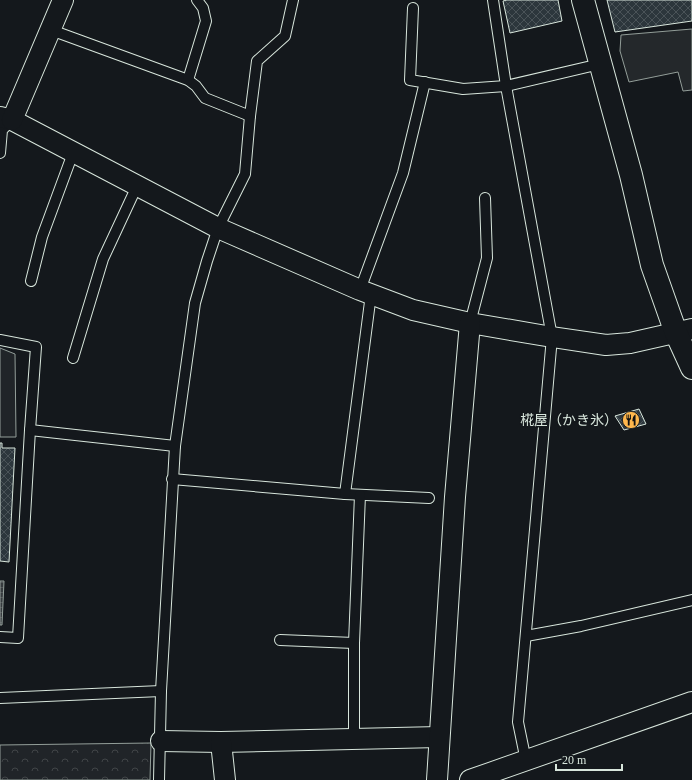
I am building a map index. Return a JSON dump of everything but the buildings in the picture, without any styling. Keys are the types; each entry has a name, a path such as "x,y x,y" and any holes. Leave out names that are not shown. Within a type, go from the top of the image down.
{"street":[{"path":"63,0 51,30 6,118 218,228 366,292 413,310 470,323 606,345 630,343 684,331"},
{"path":"583,0 631,175 652,265 684,331 692,368"},
{"path":"437,780 456,490 470,323"},
{"path":"470,780 692,702"},
{"path":"160,741 221,742 439,737"},
{"path":"221,742 225,780"}],"lane":[{"path":"188,80 206,21 203,8 197,0"},
{"path":"159,780 161,691 172,479 175,446 195,302 218,228 245,174 257,60 285,36 293,0"},
{"path":"493,0 506,86 552,337 518,722 526,761"},
{"path":"413,8 410,80 464,89 506,86 600,64"},
{"path":"51,30 188,80 196,86 205,98 250,116"},
{"path":"345,494 366,292 404,173 425,82"},
{"path":"0,153 2,130 6,118"},
{"path":"31,281 42,237 74,153"},
{"path":"73,358 103,259 137,186"},
{"path":"470,323 487,258 485,198"},
{"path":"0,340 36,347 18,638 0,637"},
{"path":"30,430 175,446"},
{"path":"172,479 345,494 429,498"},
{"path":"354,738 354,643 360,495"},
{"path":"526,636 581,626 692,600"},
{"path":"280,640 354,643"},
{"path":"0,698 161,691"}],"green space":[{"path":"0,348 15,354 16,437 0,437"},
{"path":"151,743 150,780 0,780 0,745"}],"shaded area":[{"path":"692,29 692,90 683,91 678,72 629,82 620,51 621,35"},
{"path":"0,581 4,581 2,625 0,625"}],"place":[{"name":"椛屋（かき氷）","path":"631,420"}]}
